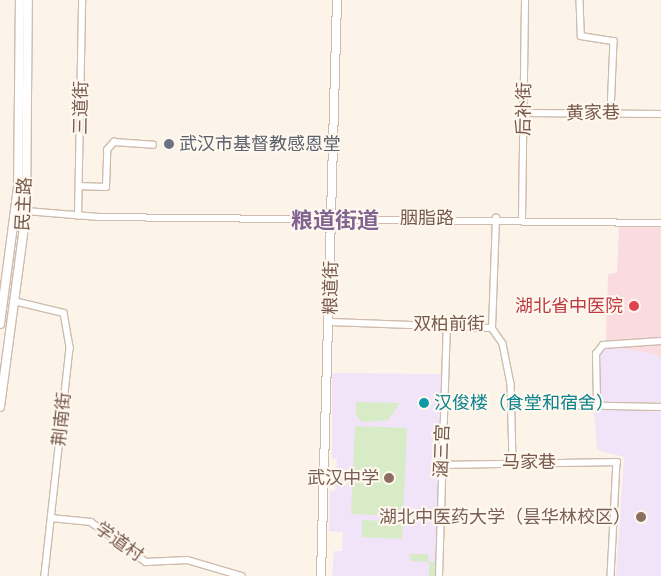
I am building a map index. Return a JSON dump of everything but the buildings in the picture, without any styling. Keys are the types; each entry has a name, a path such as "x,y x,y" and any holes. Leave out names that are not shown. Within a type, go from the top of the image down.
{"main road":[{"name":"民主路","path":"0,324 3,275 14,210 22,133 20,0"},
{"name":"民主路","path":"0,407 26,211 28,0"},
{"name":"粮道街","path":"321,576 333,219 337,0"},
{"path":"3,275 18,277"}],"street":[{"name":"三道街","path":"78,216 82,0"},
{"name":"后补街","path":"522,218 525,0"},
{"path":"580,0 581,36 614,41 611,113"},
{"name":"黄家巷","path":"524,113 661,114"},
{"path":"79,186 106,187 107,150 114,142 153,145"},
{"name":"胭脂路","path":"14,210 78,216 333,219 522,218 661,223"},
{"name":"双柏前街","path":"330,322 492,328 496,218"},
{"name":"荆南街","path":"14,301 64,313 70,348 45,576"},
{"name":"涵三宫","path":"439,576 447,326"},
{"path":"492,328 503,344 513,404 513,462"},
{"path":"597,402 596,354 603,345 661,341"},
{"path":"513,404 597,402 661,407"},
{"name":"马家巷","path":"442,464 617,462 611,576"},
{"name":"学道村","path":"51,518 91,522 146,562 187,560 242,576"}],"shaded area":[{"name":"湖北省中医院","path":"619,226 661,227 661,360 656,354 608,346 606,339 608,274 617,273"},
{"name":"湖北中医药大学（昙华林校区）","path":"608,346 656,354 661,360 661,576 616,576 624,457 597,450 593,402 592,364"},
{"name":"武汉中学","path":"332,373 445,374 439,576 332,576 334,551 342,551 343,532 329,531 330,491 335,491 337,458 332,459"}],"green space":[{"path":"356,402 400,403 388,420 362,422 356,415"},
{"path":"355,426 407,428 403,516 351,514"},
{"path":"362,520 403,522 402,539 362,537"},
{"path":"410,554 428,554 429,562 411,561"},
{"path":"439,561 439,576 429,576 429,562"}],"place":[{"name":"武汉市基督教感恩堂","path":"169,144"},
{"name":"湖北省中医院","path":"634,306"},
{"name":"汉俊楼（食堂和宿舍）","path":"424,403"},
{"name":"武汉中学","path":"389,478"},
{"name":"湖北中医药大学（昙华林校区）","path":"641,517"}],"district":[{"name":"粮道街道","path":"335,221"}]}
